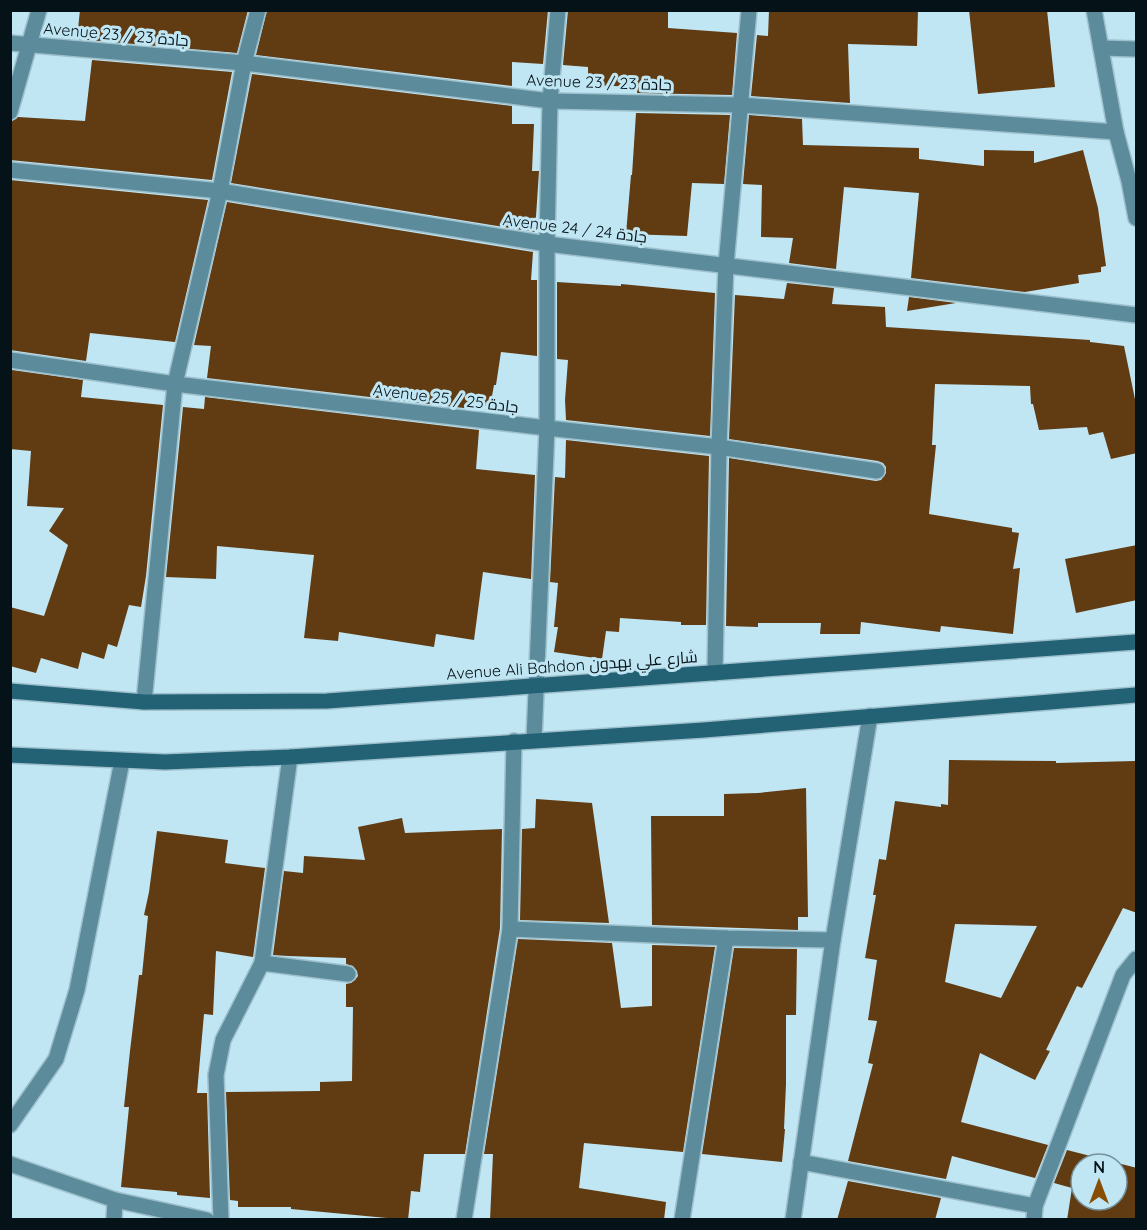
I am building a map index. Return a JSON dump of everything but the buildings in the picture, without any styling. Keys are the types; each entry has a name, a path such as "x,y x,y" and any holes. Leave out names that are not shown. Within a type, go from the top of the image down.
{"main road":[{"name":"Avenue Ali Bahdon شارع علي بهدون","path":"10,690 144,702 327,701 1137,642"},
{"path":"10,755 165,762 290,757 704,730 1137,695"}],"street":[{"path":"10,112 39,10"},
{"path":"144,702 175,384 220,191 244,63 258,10"},
{"path":"534,740 547,428 546,244 550,101 558,10"},
{"path":"715,673 719,447 726,265 748,10"},
{"path":"1094,10 1116,132 1132,181 1137,218"},
{"name":"Avenue 23 / جادة 23","path":"10,43 244,63 550,101 741,105 1116,132"},
{"path":"1101,48 1137,49"},
{"name":"Avenue 24 / جادة 24","path":"10,170 220,191 546,244 1137,315"},
{"name":"Avenue 25 / جادة 25","path":"10,360 175,384 719,447 877,471"},
{"path":"793,1220 833,940 870,717"},
{"path":"464,1220 510,929 513,741"},
{"path":"221,1220 216,1075 224,1040 262,963 290,757"},
{"path":"10,1125 56,1059 76,990 122,761"},
{"path":"510,929 833,940"},
{"path":"682,1220 726,938"},
{"path":"801,1162 1034,1213 1123,975 1137,959"},
{"path":"262,963 348,974"},
{"path":"10,1164 115,1200 207,1220"},
{"path":"114,1220 115,1200"}]}
